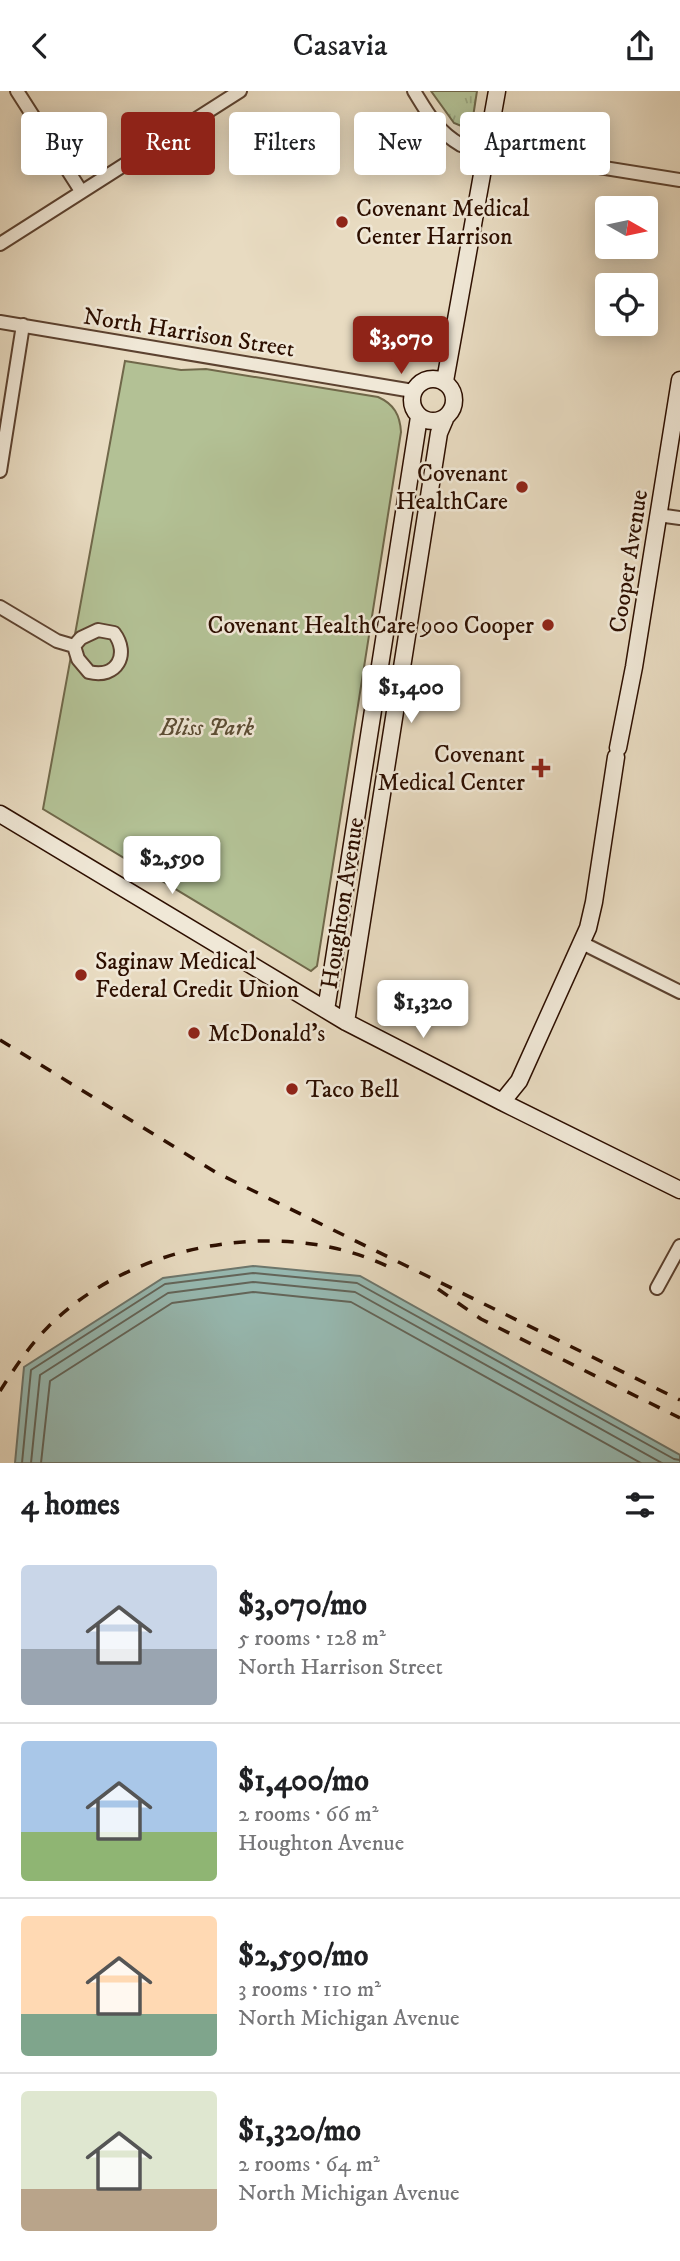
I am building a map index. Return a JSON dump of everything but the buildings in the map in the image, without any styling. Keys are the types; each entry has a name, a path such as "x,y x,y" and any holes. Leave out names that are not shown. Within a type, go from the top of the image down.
{"street":[{"path":"17,91 81,191"},
{"path":"0,244 219,97 240,91"},
{"path":"414,91 437,128 460,144"},
{"path":"493,112 497,91"},
{"path":"610,169 680,180"},
{"path":"445,381 482,175"},
{"name":"North Harrison Street","path":"0,322 413,391"},
{"path":"0,471 23,325"},
{"name":"Cooper Avenue","path":"502,1102 519,1080 582,943 594,902 680,380"},
{"path":"423,381 445,381 455,396 451,412 445,419 436,422 419,417 412,401 413,391 423,381"},
{"name":"Houghton Avenue","path":"326,1010 419,417"},
{"name":"Houghton Avenue","path":"346,1022 439,433 445,419"},
{"path":"658,515 680,518"},
{"path":"0,607 57,641 74,646"},
{"path":"0,814 346,1022 680,1190"},
{"path":"582,943 680,992"},
{"path":"657,1288 680,1246"}],"green space":[{"path":"431,91 477,91 474,112 460,112 460,125 454,123"},
{"name":"Bliss Park","path":"125,361 181,370 206,369 378,397 392,407 399,420 401,432 317,966 311,971 43,809"}],"water":[{"path":"253,1266 360,1276 680,1455 680,1463 15,1463 24,1367 163,1278"}],"railway":[{"path":"0,1040 217,1173 680,1400"},
{"path":"0,1391 41,1334 82,1298 121,1275 164,1258 209,1246 255,1241 301,1243 345,1251 387,1266"},
{"path":"438,1289 481,1319 680,1418"}],"place":[{"name":"Covenant Medical Center Harrison","path":"342,222"},
{"name":"Covenant HealthCare","path":"522,487"},
{"name":"Covenant HealthCare 900 Cooper","path":"548,625"},
{"name":"Covenant Medical Center","path":"541,768"},
{"name":"Saginaw Medical Federal Credit Union","path":"81,975"},
{"name":"McDonald's","path":"194,1033"},
{"name":"Taco Bell","path":"292,1089"}]}
